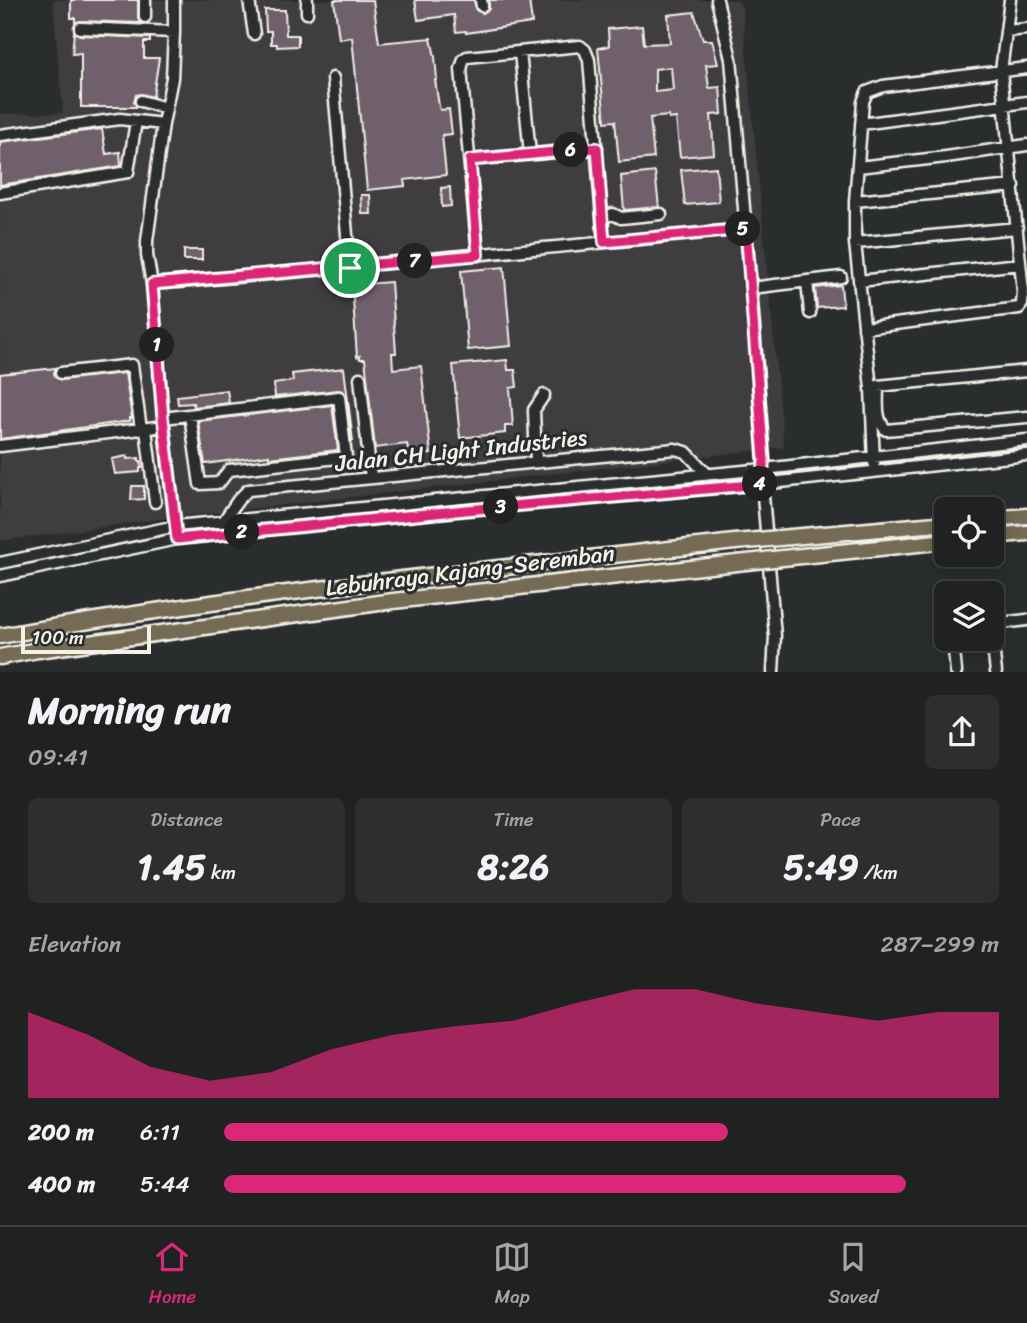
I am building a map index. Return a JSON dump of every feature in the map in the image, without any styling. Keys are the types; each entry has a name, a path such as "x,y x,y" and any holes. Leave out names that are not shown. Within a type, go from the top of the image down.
{"highway":[{"path":"1004,518 1027,516"},
{"name":"Lebuhraya Kajang-Seremban","path":"0,636 398,579 735,542 934,524"},
{"path":"1004,535 1027,533"},
{"name":"Lebuhraya Kajang-Seremban","path":"0,657 380,603 934,542"}],"street":[{"path":"145,0 145,17"},
{"path":"174,0 172,78 163,124 147,255 177,539"},
{"path":"250,0 254,34"},
{"path":"307,0 307,13"},
{"path":"717,0 731,59 746,229 764,469 762,484 775,636 774,672"},
{"path":"864,328 1019,308 1022,304 1001,71 1010,0"},
{"path":"80,27 174,32"},
{"path":"1006,31 1027,29"},
{"path":"478,255 461,69 467,57 580,46 586,50 604,242"},
{"path":"520,52 530,154"},
{"path":"886,430 879,423 864,328 855,243 855,201 863,102 867,92 883,86 1027,68"},
{"path":"333,78 350,268"},
{"path":"141,101 166,108"},
{"path":"861,124 1027,102"},
{"path":"0,135 120,119 163,124"},
{"path":"0,192 128,172 136,121"},
{"path":"858,167 1027,145"},
{"path":"470,160 597,148"},
{"path":"855,201 1013,186"},
{"path":"603,217 613,214 621,218 661,214"},
{"path":"855,243 1017,228"},
{"path":"152,284 350,268 746,229"},
{"path":"859,281 1020,264"},
{"path":"751,288 841,277"},
{"path":"807,281 810,313"},
{"path":"61,373 132,365 155,502"},
{"path":"874,387 1027,371"},
{"path":"360,378 371,478"},
{"path":"874,387 875,472"},
{"path":"536,462 534,410 544,395"},
{"path":"0,446 143,429 190,415 339,397 346,457 229,470 219,483 200,484 190,415"},
{"path":"873,434 886,430 1027,417"},
{"name":"Jalan CH Light Industries","path":"0,563 176,526 764,469 1027,440"},
{"name":"Jalan CH Light Industries","path":"223,522 248,490 675,449 686,452 707,474"},
{"path":"0,576 177,539 762,484 1027,455"},
{"path":"1004,623 1027,620 1027,625"},
{"path":"954,651 956,672"},
{"path":"994,651 996,672"}],"shaded area":[{"path":"53,0 737,0 742,8 784,447 153,520 0,541 0,114 63,113"}],"building":[{"path":"71,0 138,0 138,18 141,23 75,23 75,18 71,18"},
{"path":"334,0 373,0 379,43 431,38 439,106 440,110 449,109 452,134 442,135 446,175 404,180 405,186 367,190 352,37 339,39"},
{"path":"415,0 474,0 476,10 483,13 489,9 489,0 529,0 532,23 466,33 456,32 454,15 418,20"},
{"path":"265,10 285,10 286,35 298,35 298,46 277,47 277,44 271,44 271,31 266,31"},
{"path":"694,12 703,40 712,40 718,64 706,65 709,88 720,87 722,114 711,115 714,154 680,157 676,118 669,119 668,116 650,118 654,158 619,162 615,121 605,122 598,48 609,46 608,29 642,26 644,44 670,43 668,15","holes":["671,67 673,90 655,92 655,69"]},
{"path":"74,32 80,35 150,38 150,42 144,42 144,58 159,58 153,97 136,95 134,102 137,107 81,107 81,53 72,54"},
{"path":"102,129 106,154 120,152 121,166 0,185 0,142"},
{"path":"716,167 719,202 685,205 681,170"},
{"path":"655,172 659,207 624,210 621,176"},
{"path":"450,187 451,206 442,207 441,188"},
{"path":"361,195 370,195 371,214 362,214"},
{"path":"184,250 202,250 202,260 184,260"},
{"path":"504,267 511,346 468,350 461,271"},
{"path":"391,282 396,353 392,353 393,369 421,366 431,454 409,456 407,444 375,448 365,359 357,357 352,285"},
{"path":"841,285 843,306 817,308 815,288"},
{"path":"507,360 508,370 515,370 517,387 510,388 513,426 505,426 505,433 460,438 453,365"},
{"path":"56,368 55,377 61,380 125,373 132,418 130,421 0,439 0,374"},
{"path":"344,368 353,441 343,391 275,397 274,384 293,381 292,374"},
{"path":"227,390 229,403 194,407 193,403 178,404 177,396"},
{"path":"332,405 338,450 269,458 269,455 205,464 198,421"},
{"path":"127,456 127,459 139,458 142,468 140,472 115,474 112,459"},
{"path":"132,486 144,486 144,499 131,500"}],"route":[{"path":"597,148 604,242 746,229 764,460 762,484 177,539 163,418 152,284 350,268 478,255 470,160 597,148"}]}
